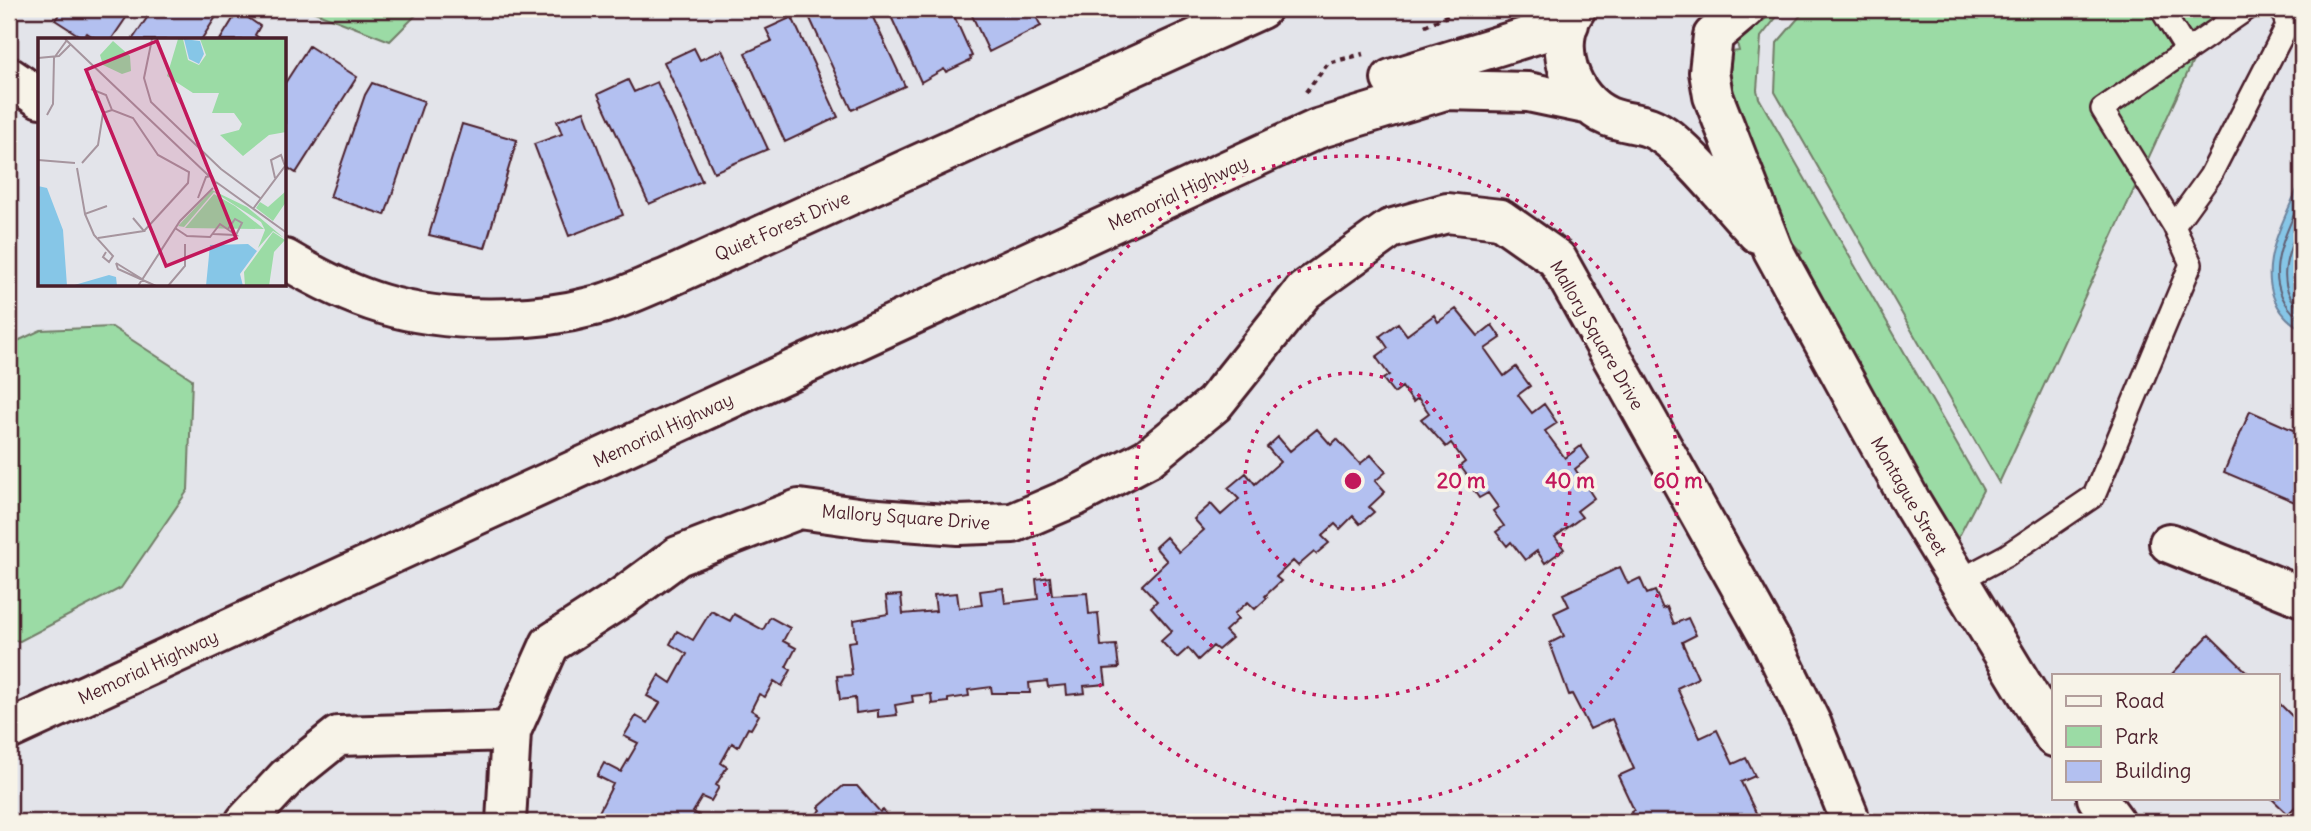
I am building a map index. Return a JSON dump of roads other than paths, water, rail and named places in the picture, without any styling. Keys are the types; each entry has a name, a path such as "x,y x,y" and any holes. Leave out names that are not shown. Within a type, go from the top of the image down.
{"street":[{"name":"Quiet Forest Drive","path":"287,260 317,278 382,304 446,317 524,318 595,306 690,268 1261,9"},
{"name":"Montague Street","path":"1745,9 1708,22 1709,72 1713,96 1773,250 1911,502 2052,734"},
{"path":"1573,16 1565,37 1566,62 1574,86 1590,105"},
{"name":"Memorial Highway","path":"1317,129 1384,82 1573,16"},
{"path":"9,77 38,97"},
{"name":"Memorial Highway","path":"9,730 1317,129 1445,90 1528,92 1590,105"},
{"name":"Montague Street","path":"1590,105 1609,117 1646,124 1669,139 1773,250"},
{"name":"Mallory Square Drive","path":"506,822 511,731 550,644 621,598 678,556 799,509 865,518 958,525 1013,523 1063,501 1148,458 1214,404 1304,291 1390,229 1447,213 1500,219 1557,259 1771,641 1812,725 1849,822"},
{"path":"2169,543 2302,597"},
{"path":"245,822 287,777 338,736 511,731"},
{"path":"2098,800 2115,822"}],"lane":[{"path":"2161,9 2187,51"},
{"path":"1958,581 2007,555 2094,496 2191,264 2174,226 2102,109 2247,9"},
{"path":"2174,226 2210,176 2287,26 2282,9"}],"water":[{"path":"2302,178 2302,330 2287,318 2275,300 2270,283 2270,265 2280,229"}]}
